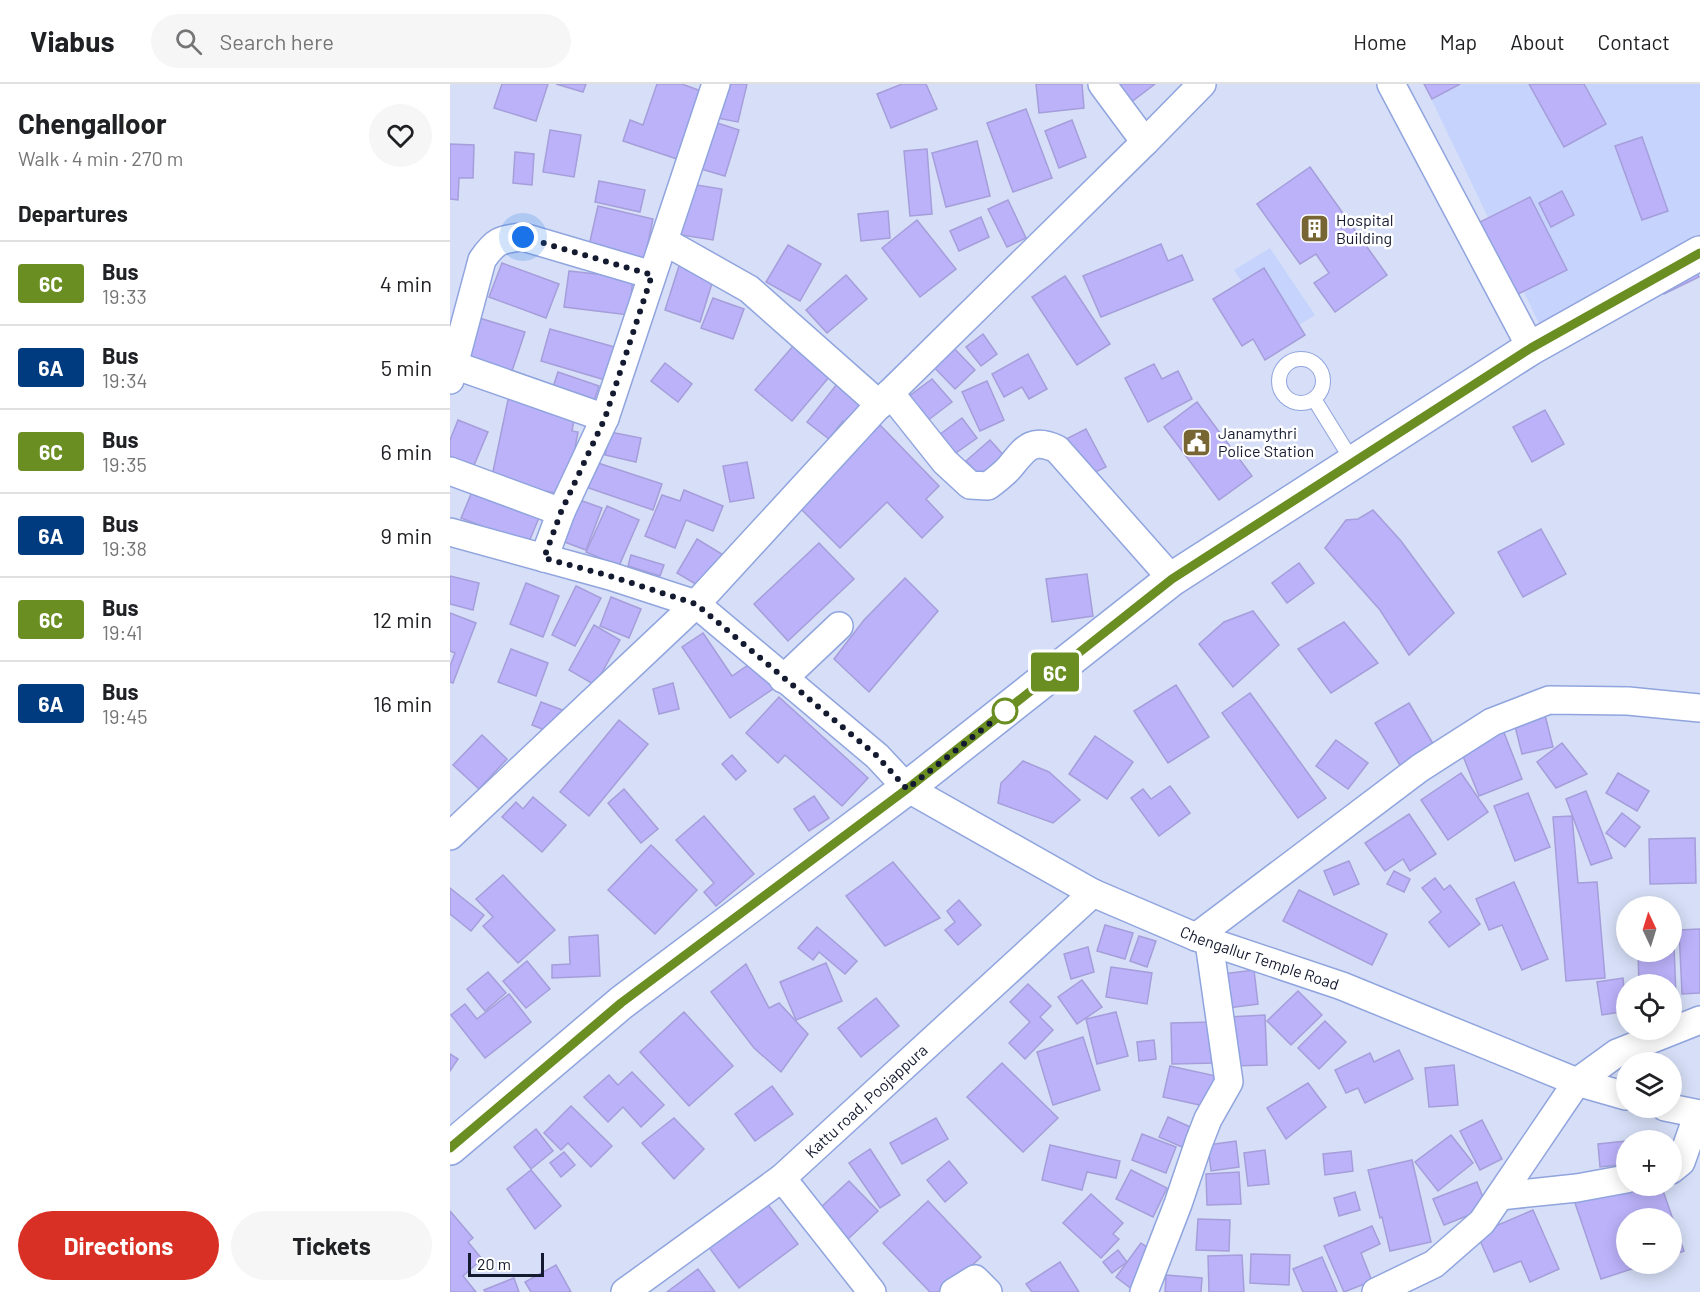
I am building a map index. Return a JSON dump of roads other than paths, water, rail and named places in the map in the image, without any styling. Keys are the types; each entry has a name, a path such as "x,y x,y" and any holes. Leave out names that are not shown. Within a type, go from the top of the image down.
{"main road":[{"path":"450,1148 621,1003 907,789 1172,579 1531,348 1700,253"}],"street":[{"path":"544,558 561,512 605,418 716,84"},
{"path":"1102,84 1145,142"},
{"path":"450,836 696,604 885,399 1202,84"},
{"path":"1391,84 1531,348"},
{"path":"605,418 452,372 482,260 493,244 505,238 523,237 652,275"},
{"path":"664,241 749,289 885,399 970,485 988,486 1009,469 1024,449 1029,446 1046,444 1057,449 1172,579"},
{"path":"450,471 561,512"},
{"path":"450,532 610,576 696,604"},
{"name":"Chengallur Temple Road","path":"696,604 877,756 907,789 1093,893 1203,940 1342,986 1577,1082 1616,1093"},
{"path":"783,679 838,626"},
{"path":"1144,1292 1208,1119 1229,1082 1203,940 1420,768 1492,722 1549,700 1628,701 1700,708"},
{"name":"Kattu road, Poojappura","path":"625,1292 782,1178 1093,893"},
{"path":"1376,1292 1434,1264 1482,1222 1577,1082 1617,1053 1700,1020"},
{"path":"1682,1110 1699,1114 1682,1159"},
{"path":"782,1178 872,1292"},
{"path":"1500,1196 1577,1188 1616,1181"},
{"path":"954,1292 975,1279 988,1292"}],"lane":[{"path":"1314,399 1353,462"}],"place":[{"name":"Hospital Building","path":"1315,229"},
{"name":"Janamythri Police Station","path":"1197,442"}]}
